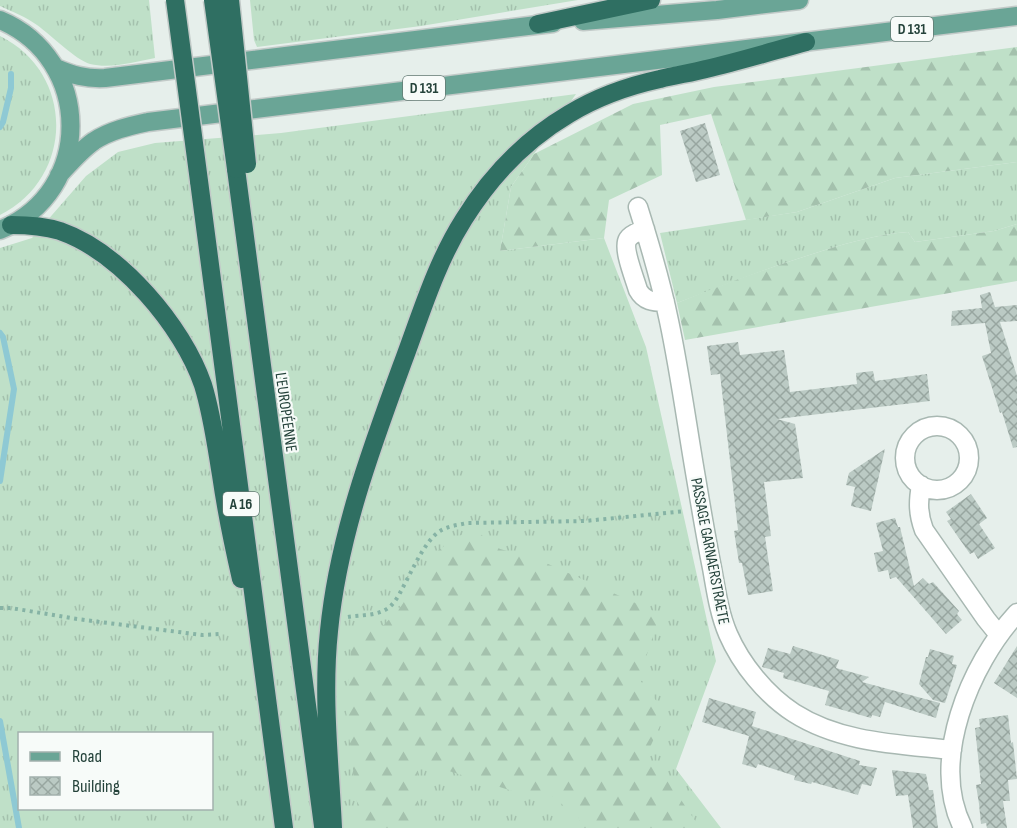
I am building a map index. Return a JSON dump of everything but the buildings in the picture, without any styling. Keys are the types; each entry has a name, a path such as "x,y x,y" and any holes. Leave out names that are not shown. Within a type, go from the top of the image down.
{"highway":[{"name":"A 16","path":"175,0 284,828"},
{"name":"L'EUROPÉENNE","path":"213,0 241,167 265,395 323,828"},
{"path":"230,0 241,167"},
{"path":"538,24 651,0"},
{"path":"333,828 326,674 337,574 360,488 392,394 433,281 464,219 509,160 544,130 578,108 634,85 704,70 806,42"},
{"path":"5,228 30,225 58,230 104,255 141,287 175,330 187,350 202,382 207,400 228,522 264,674"}],"main road":[{"path":"56,69 85,78 116,77 538,24 717,10 799,0"},
{"name":"D 131","path":"59,175 94,141 124,128 148,122 1017,16"},
{"path":"0,20 18,29 34,42 56,69 66,94 71,121 68,148 53,186 27,215 5,228"}],"street":[{"name":"PASSAGE GARNAERSTRAETE","path":"638,207 665,302 719,608 728,636 749,669 774,697 792,712 813,724 844,736 883,743 952,750"},
{"path":"921,485 918,508 924,530 999,635"},
{"path":"963,828 956,811 950,779 957,723 982,662 1017,612"}],"path":[{"path":"346,617 377,613 389,607 430,540 440,531 453,526 467,523 585,521 701,510"},
{"path":"1,608 202,635 220,634"}],"green space":[{"path":"0,0 149,0 155,58 114,65 84,62 33,22 0,6"},
{"path":"250,0 578,0 421,26 257,47 254,40"},
{"path":"0,36 25,53 42,74 53,99 56,125 53,151 42,176 25,198 0,215"},
{"path":"1017,47 1017,162 895,178 797,212 746,220 711,114 660,125 662,175 609,200 604,238 500,251 511,187 534,154 633,104 714,87"},
{"path":"576,94 511,187 500,251 604,238 646,347 716,661 676,769 721,828 0,828 0,248 32,238 86,176 118,152 155,143 281,133"},
{"path":"1017,162 1017,224 994,231 915,242 908,232 866,239 782,264 677,303 660,233 797,212 895,178"},
{"path":"1017,224 1017,281 685,340 677,303 767,269 838,246 880,236 908,232 915,242 994,231"},
{"path":"475,530 500,549 537,559 660,614 639,679 666,713 644,760 669,782 700,828 582,828 578,817 549,794 512,791 417,758 417,828 360,828 346,710 353,627 384,625 402,605 434,554 454,538"}],"waterway":[{"path":"0,127 11,88 11,74"},
{"path":"0,333 3,337 14,389 0,481"},
{"path":"0,721 19,828"}]}
